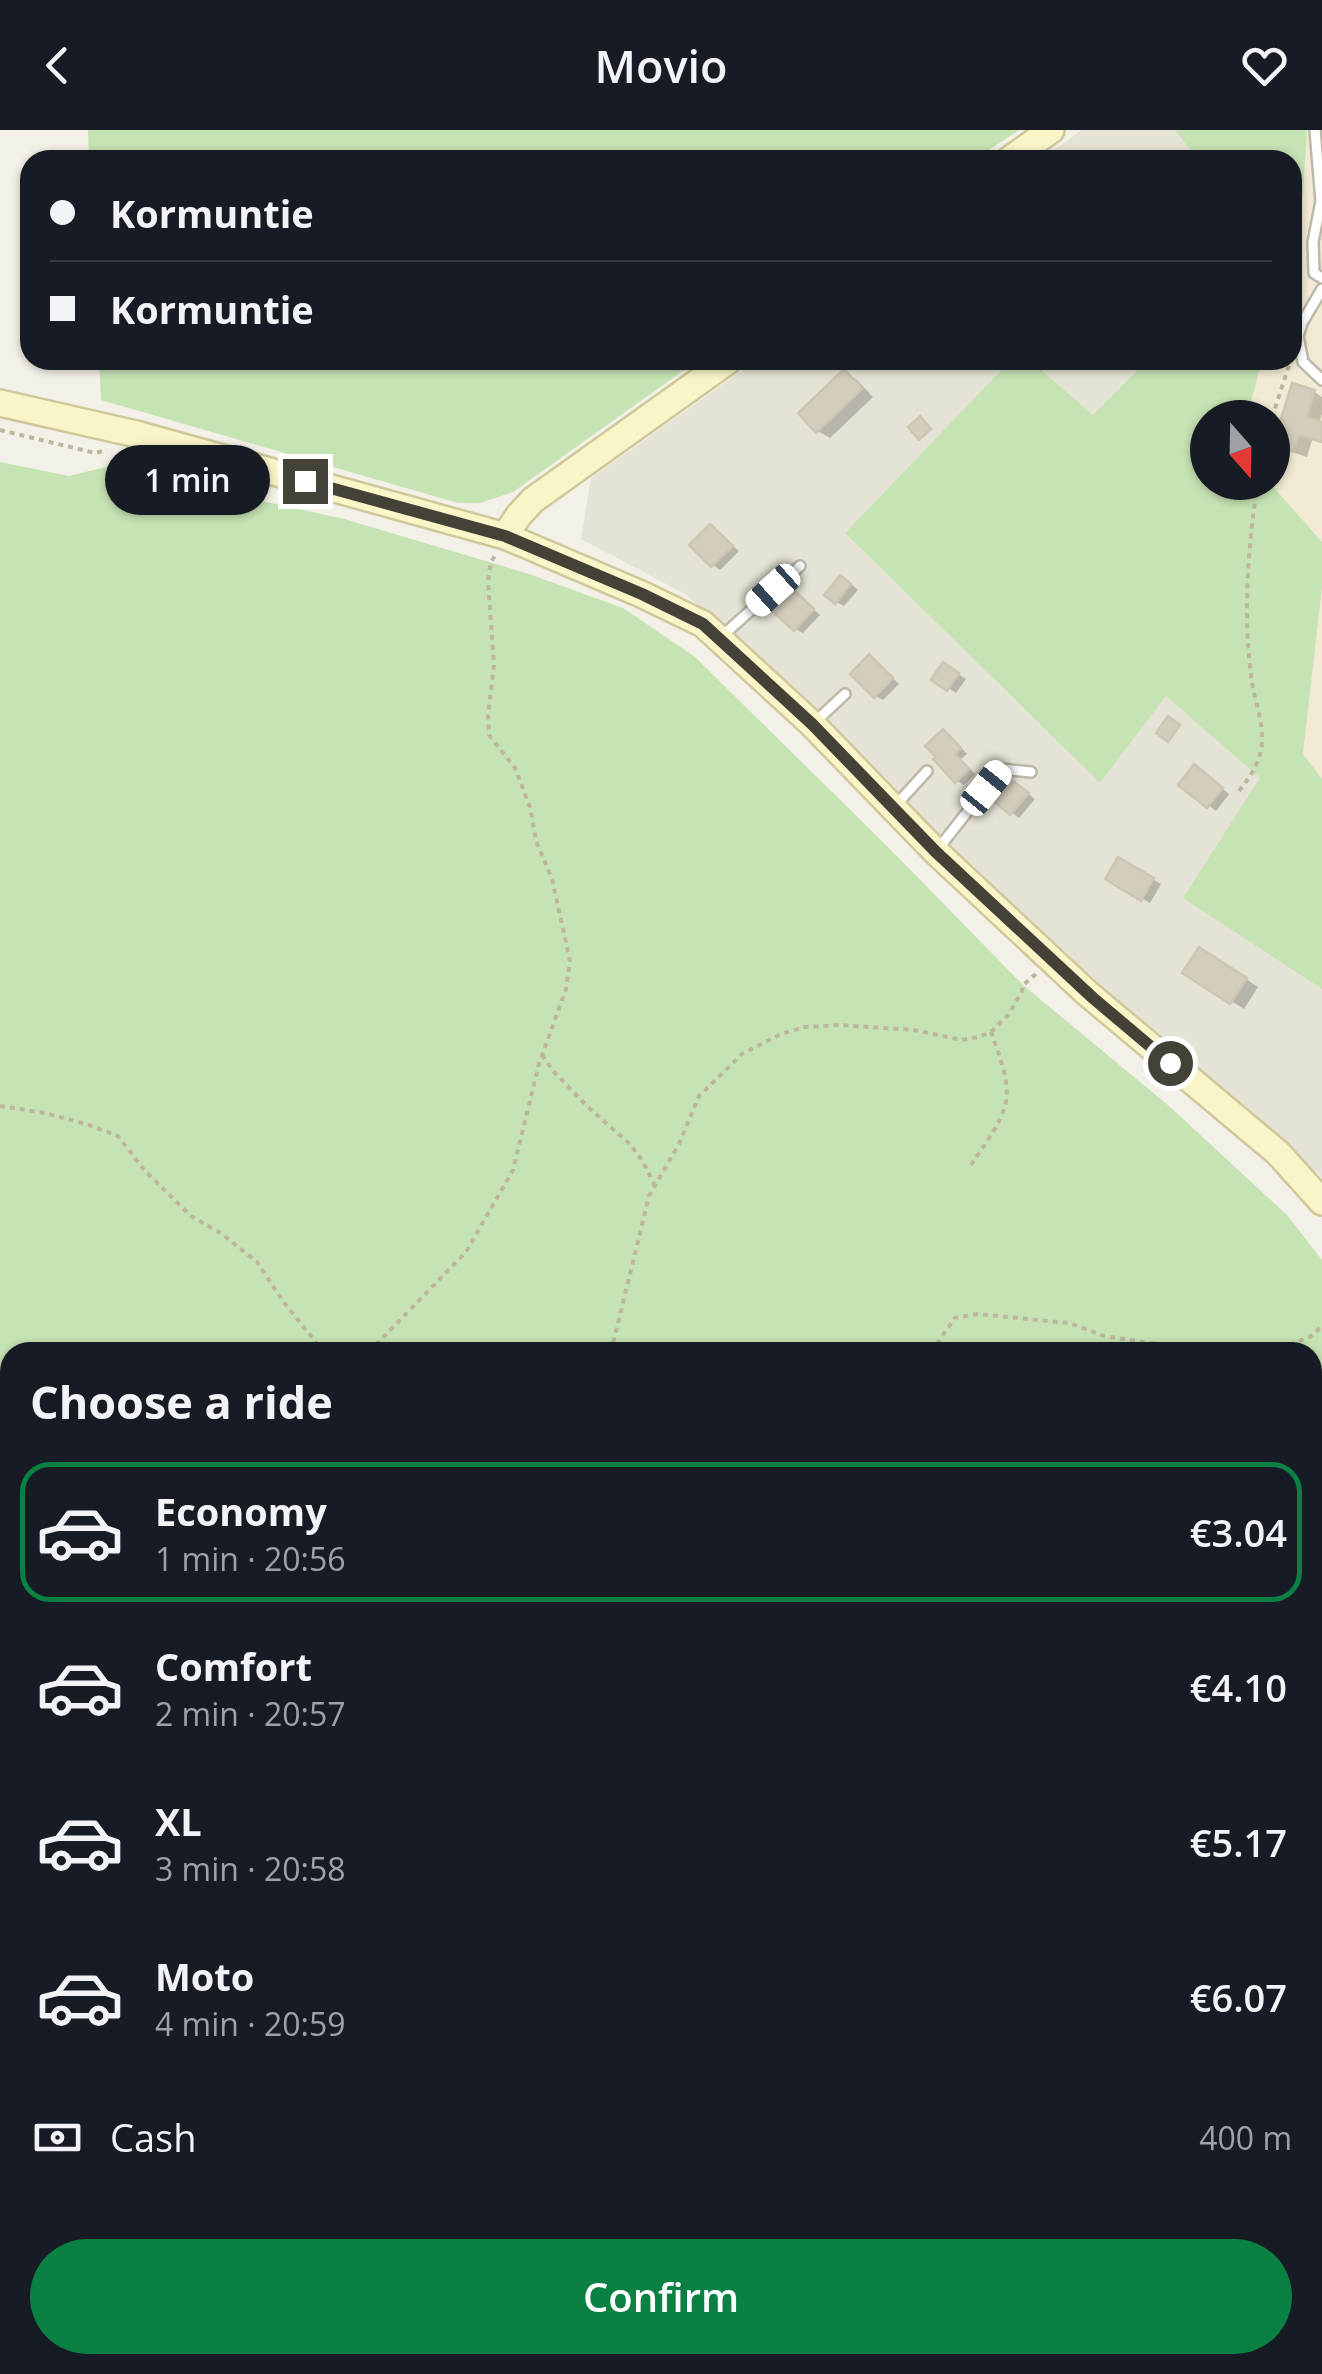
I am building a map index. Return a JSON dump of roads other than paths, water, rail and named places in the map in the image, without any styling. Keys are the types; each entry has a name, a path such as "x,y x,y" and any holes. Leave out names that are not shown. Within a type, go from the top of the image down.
{"street":[{"path":"1023,150 1051,130"},
{"path":"505,536 533,500 715,370"},
{"path":"0,403 136,434 505,536 703,624 812,724 936,852 1093,998 1278,1152 1322,1202"}],"lane":[{"path":"1316,130 1320,201 1314,273 1322,278"},
{"path":"1302,324 1322,288"},
{"path":"1302,362 1322,380"},
{"path":"719,639 800,566"},
{"path":"812,724 846,694"},
{"path":"936,852 1001,769 1031,772"},
{"path":"894,807 927,771"}]}
